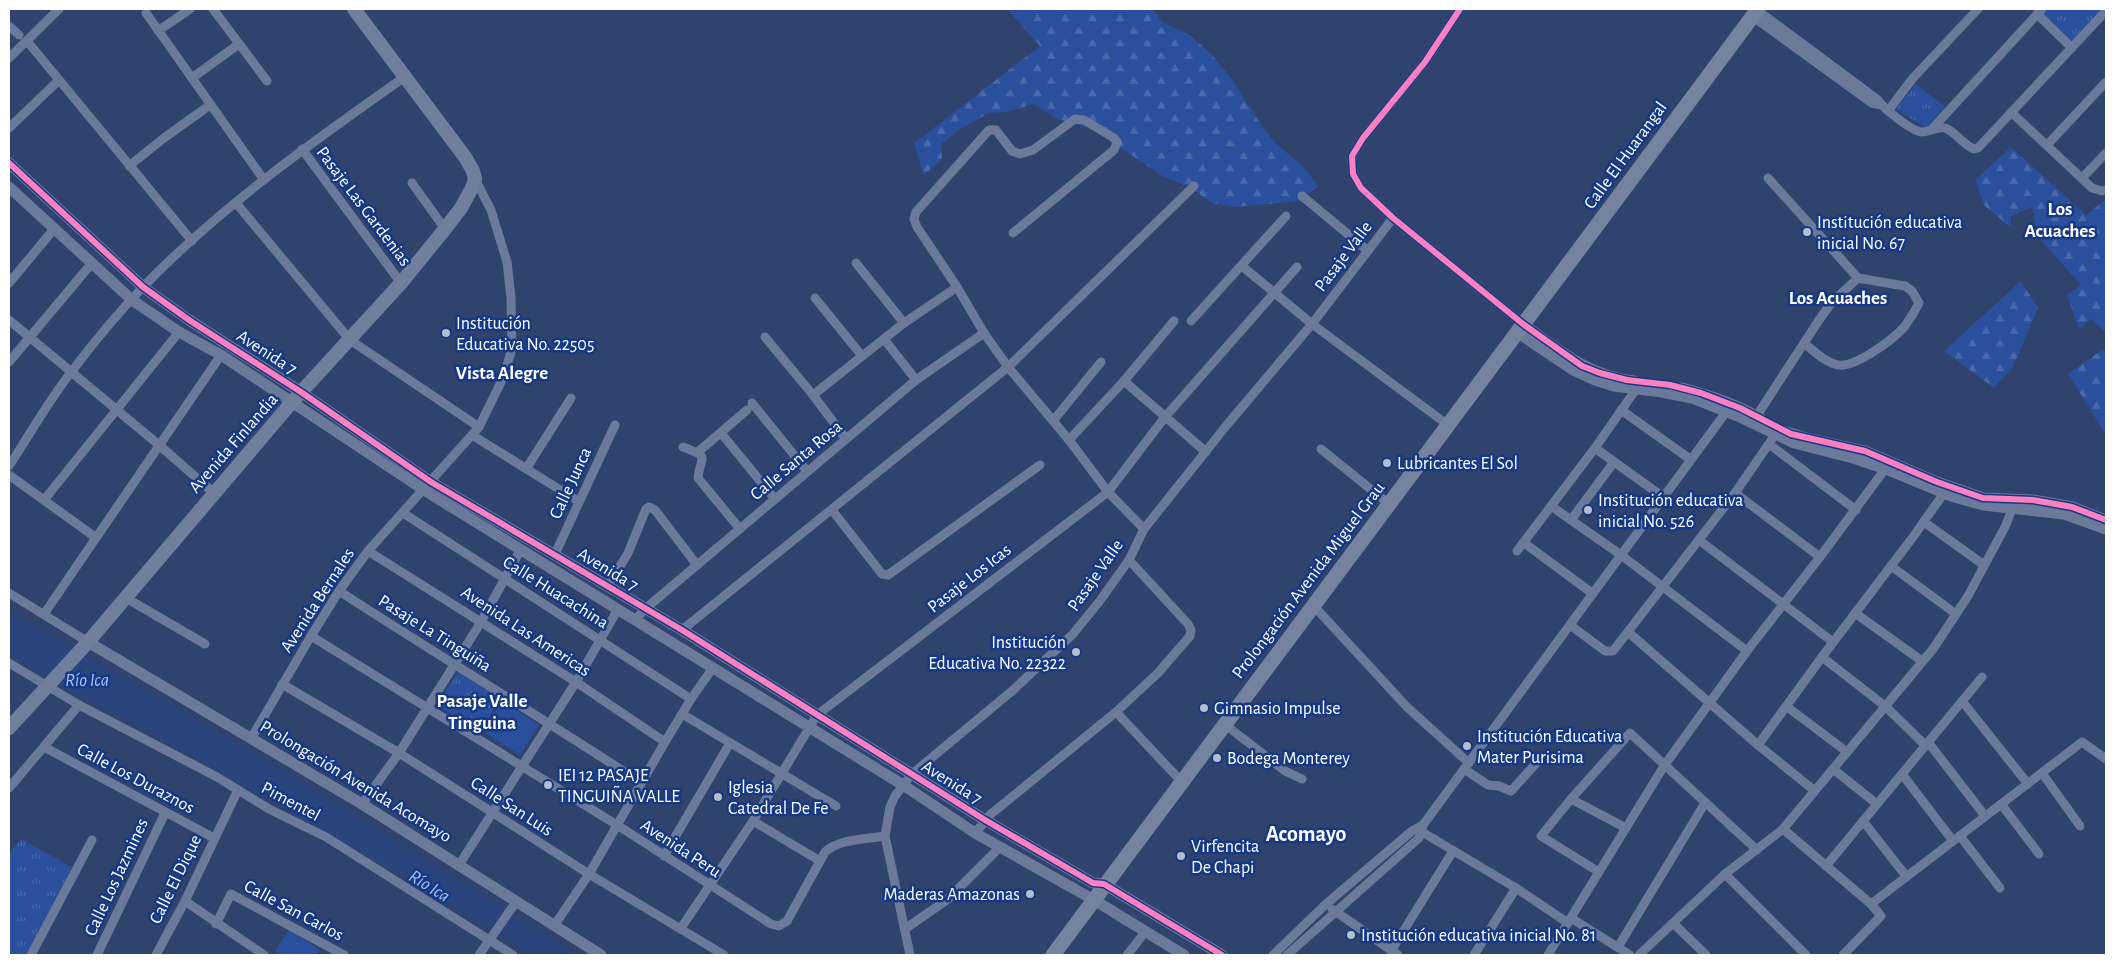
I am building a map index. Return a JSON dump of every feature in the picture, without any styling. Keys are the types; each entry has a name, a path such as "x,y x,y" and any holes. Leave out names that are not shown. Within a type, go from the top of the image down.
{"main road":[{"path":"354,9 465,157 475,179"},
{"name":"Calle El Huarangal","path":"1520,328 1756,12"},
{"name":"Avenida Finlandia","path":"9,728 126,598 297,397 401,283 445,229 470,194 475,179"},
{"name":"Prolongación Avenida Miguel Grau","path":"1053,955 1312,604 1520,328"}],"street":[{"path":"9,58 60,9"},
{"path":"158,32 190,9"},
{"path":"213,9 267,81"},
{"path":"1460,9 1425,62 1362,138 1352,156 1353,174 1361,188 1520,328 1582,366 1639,385 1670,385 1701,393 1754,419 1856,510"},
{"path":"1885,108 1978,9"},
{"path":"1930,130 2039,11 2072,48"},
{"path":"1756,12 1872,104 1885,108 1916,130 1922,132 1941,127 1948,129 1974,149 1978,148 2106,12"},
{"path":"146,13 264,180"},
{"path":"9,26 18,35"},
{"path":"27,41 192,241"},
{"path":"192,78 239,44"},
{"path":"9,466 71,372 143,287 192,241 264,180 302,150 406,76"},
{"path":"9,128 59,80"},
{"path":"2047,145 2106,82"},
{"path":"129,166 210,105"},
{"path":"2011,112 2082,178 2097,190 2106,190"},
{"path":"1013,233 1114,150 1116,142 1114,138 1084,120 1075,119 1033,150 1020,154 1012,151 996,130 992,129 987,132 916,212 914,219 917,227 957,287 984,333 1008,367 1069,440 1108,492 1144,530"},
{"name":"Pasaje Las Gardenias","path":"302,150 401,283"},
{"path":"2082,178 2106,153"},
{"name":"Avenida 7","path":"9,163 143,287 297,397 521,549 712,669 903,785 975,833 1094,900 1184,955"},
{"path":"1768,178 1858,278 1880,283 1895,283 1912,291 1919,303 1904,328 1872,353 1840,366 1830,363 1805,344"},
{"name":"Avenida Bernales","path":"252,737 282,684 340,591 368,551 479,427 503,378 512,349 507,262 491,210 475,179"},
{"path":"412,183 445,229"},
{"path":"682,630 1008,367 1194,186"},
{"name":"Avenida 7","path":"11,193 54,229 132,300 179,332 297,397"},
{"path":"1302,196 1367,250"},
{"path":"236,203 350,340 479,427"},
{"path":"1191,321 1286,216"},
{"name":"Pasaje Valle","path":"910,955 885,836 890,807 903,785 912,774 1012,691 1072,635 1100,602 1128,560 1144,530 1312,324 1393,218"},
{"path":"9,283 54,229"},
{"path":"9,362 92,263"},
{"path":"856,263 904,322"},
{"path":"1242,266 1312,324 1448,425"},
{"name":"Pasaje Los Icas","path":"681,928 753,821 817,715 1108,492 1165,417 1297,267"},
{"path":"1754,419 1832,302 1858,278"},
{"path":"813,395 904,322 957,287"},
{"path":"815,298 862,356"},
{"path":"9,320 160,445 214,493"},
{"path":"1069,440 1124,381 1174,321"},
{"path":"44,500 179,332"},
{"name":"Calle Santa Rosa","path":"635,620 645,609 916,380 984,333"},
{"path":"765,337 813,395 846,439"},
{"path":"884,339 916,380"},
{"path":"44,614 221,355"},
{"path":"1053,421 1101,362"},
{"path":"1124,381 1206,452"},
{"path":"1518,551 1595,448 1639,385"},
{"path":"526,469 571,398"},
{"path":"698,452 750,406 807,472"},
{"path":"1287,955 1419,838 1422,828 1729,408"},
{"path":"1621,410 1690,459"},
{"name":"Calle Junca","path":"555,554 615,425"},
{"path":"721,432 775,499"},
{"path":"472,435 578,501"},
{"path":"1775,436 1806,438 1865,452 1944,493 1983,505 2014,503 2072,507 2106,520"},
{"path":"1570,625 1611,652 1735,493 1775,436"},
{"path":"683,446 698,452 703,461 699,472 700,481 740,529"},
{"path":"1595,448 1663,497"},
{"path":"1321,449 1389,504"},
{"path":"1571,520 1614,462"},
{"path":"832,510 882,574 888,575 1040,465"},
{"path":"1888,465 1983,498 2064,514 2106,529"},
{"path":"1548,955 1664,766 1747,651 1820,558 1888,465"},
{"path":"9,475 95,537"},
{"name":"Avenida 7","path":"428,486 555,554 682,630 986,820 1093,883 1104,884 1222,955"},
{"path":"1735,493 1820,558"},
{"path":"1758,745 1944,493"},
{"path":"1640,955 1725,874 1783,829 1815,791 1922,661 1956,614 2006,525 2014,503"},
{"path":"1551,506 1621,555 1747,651"},
{"path":"608,586 628,553 646,509 649,507 655,510 697,565"},
{"name":"Calle Huacachina","path":"403,513 691,698"},
{"path":"1924,522 1984,565"},
{"path":"1699,540 1833,642"},
{"path":"1524,543 1592,593"},
{"path":"362,804 399,753 481,622 521,549"},
{"name":"Avenida Las Americas","path":"368,551 576,682 664,742"},
{"path":"975,833 986,820 1116,712 1158,673 1191,633 1188,624 1128,560"},
{"path":"1891,566 1956,614"},
{"name":"Pasaje La Tinguiña","path":"340,591 453,665 550,723 640,782"},
{"path":"9,593 44,614 85,645"},
{"path":"126,598 205,644"},
{"path":"1312,604 1407,707 1488,785 1499,786 1511,791 1541,758"},
{"path":"459,865 576,682 618,609"},
{"path":"1855,612 1922,661"},
{"path":"1628,632 1758,745 1815,791"},
{"name":"Avenida Peru","path":"311,636 428,707 770,924 779,926 788,921 820,861"},
{"name":"Prolongación Avenida Acomayo","path":"85,645 252,737 459,865 513,905 554,926 601,955"},
{"path":"1822,657 1885,706 1927,744 1985,816"},
{"name":"Pimentel","path":"9,663 50,684 79,705 217,777 269,809 326,837 491,937 513,955"},
{"path":"554,926 589,874 640,782 691,698 712,669"},
{"path":"1826,866 1982,677"},
{"name":"Calle San Luis","path":"282,684 399,753 589,874 724,955"},
{"path":"1962,701 2028,784"},
{"path":"9,788 79,705"},
{"path":"1786,706 1847,752"},
{"path":"1116,712 1181,781"},
{"path":"682,714 836,806"},
{"path":"1224,723 1285,771 1302,779"},
{"path":"1599,872 1541,836 1630,733 1757,850"},
{"path":"1870,904 2082,742 2106,759"},
{"path":"664,856 730,743"},
{"name":"Calle Los Duraznos","path":"44,747 214,838"},
{"path":"1833,769 1877,804"},
{"path":"2042,773 2080,826"},
{"path":"1902,774 2000,888"},
{"name":"Calle El Dique","path":"156,955 185,901 238,790"},
{"path":"1571,799 1626,828"},
{"path":"1618,947 1705,803"},
{"path":"2001,804 2039,854"},
{"name":"Calle Los Jazmines","path":"97,955 165,813"},
{"path":"753,821 820,861 825,852 835,845 885,836"},
{"path":"1863,821 1906,876"},
{"path":"1422,828 1453,851 1630,955"},
{"path":"1273,955 1326,904 1412,831 1422,828"},
{"path":"1783,829 1870,904 1881,916 1843,955"},
{"path":"31,955 92,840"},
{"path":"905,929 948,899 1000,847"},
{"path":"1326,904 1394,953 1453,851"},
{"path":"1725,874 1806,955"},
{"path":"1474,955 1516,888"},
{"name":"Calle San Carlos","path":"216,924 231,894 344,955"},
{"path":"185,901 264,955"},
{"path":"479,955 513,905"},
{"path":"1673,923 1706,955"},
{"path":"1126,955 1146,932"}],"green space":[{"path":"1007,9 1153,9 1162,22 1190,35 1212,55 1232,79 1263,128 1277,145 1302,165 1318,186 1299,201 1235,207 1212,203 1189,187 1164,177 1092,129 1058,119 1033,104 1007,112 989,113 962,128 941,144 942,159 924,175 914,143 1040,46"},
{"path":"2048,9 2104,9 2073,43 2042,16"},
{"path":"1916,84 1945,107 1926,128 1896,109"},
{"path":"2011,147 2086,215 2106,199 2106,333 2091,319 2079,329 2067,295 2081,285 2039,238 2032,207 2011,216 2011,228 1984,205 1975,180"},
{"path":"2021,281 2038,308 2013,367 1994,388 1944,351"},
{"path":"2106,347 2106,435 2068,374"},
{"path":"458,672 500,699 480,732 437,705"},
{"path":"502,701 539,725 520,755 482,731"},
{"path":"21,839 72,867 27,955 11,955 9,953 9,854"},
{"path":"289,930 320,950 317,955 282,955 275,951"}],"water":[{"name":"Río Ica","path":"9,612 263,758 579,955 531,955 416,884 137,725 78,696 9,653"}],"cycle path":[{"path":"1460,9 1425,62 1363,138 1352,156 1353,174 1361,188 1393,218 1523,324 1582,366 1600,373 1627,380 1670,385 1701,393 1740,408 1791,434 1865,451 1937,482 1983,498 2033,500 2072,507 2106,520"},
{"path":"9,163 143,287 189,320 301,392 431,482 682,630 985,820 1093,883 1104,884 1222,955"}],"place":[{"name":"Institución educativa inicial No. 67","path":"1807,232"},
{"name":"Institución Educativa No. 22505","path":"446,333"},
{"name":"Lubricantes El Sol","path":"1387,463"},
{"name":"Institución educativa inicial No. 526","path":"1588,510"},
{"name":"Institución Educativa No. 22322","path":"1076,652"},
{"name":"Gimnasio Impulse","path":"1204,708"},
{"name":"Institución Educativa Mater Purisima","path":"1467,746"},
{"name":"Bodega Monterey","path":"1217,758"},
{"name":"IEI 12 PASAJE TINGUIÑA VALLE","path":"548,785"},
{"name":"Iglesia Catedral De Fe","path":"718,797"},
{"name":"Virfencita De Chapi","path":"1181,856"},
{"name":"Maderas Amazonas","path":"1030,894"},
{"name":"Institución educativa inicial No. 81","path":"1351,935"}],"district":[{"name":"Los Acuaches","path":"2060,219"},
{"name":"Los Acuaches","path":"1838,297"},
{"name":"Vista Alegre","path":"502,372"},
{"name":"Pasaje Valle Tinguina","path":"482,711"},
{"name":"Acomayo","path":"1306,833"}]}
